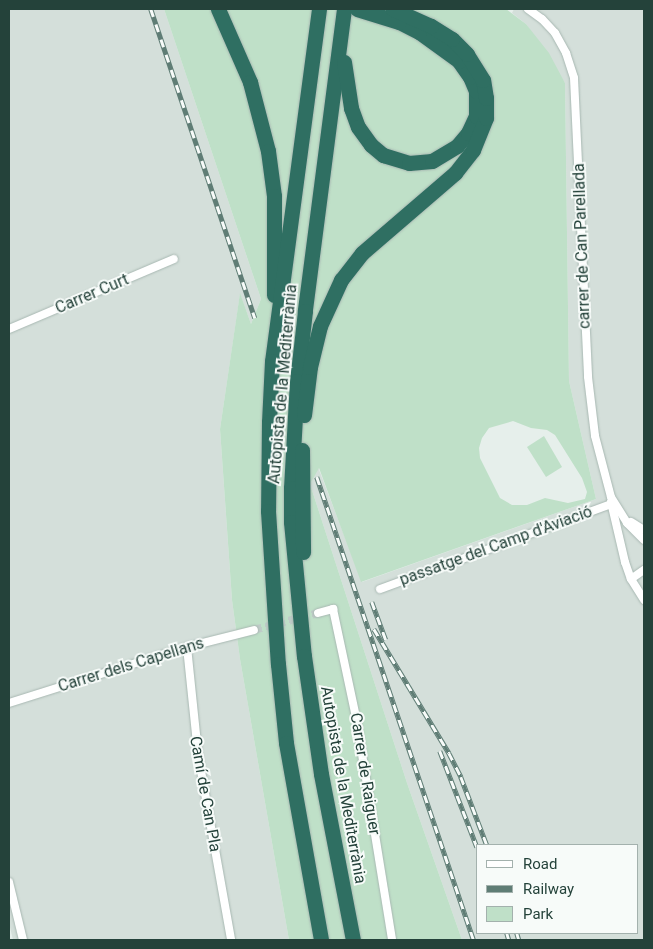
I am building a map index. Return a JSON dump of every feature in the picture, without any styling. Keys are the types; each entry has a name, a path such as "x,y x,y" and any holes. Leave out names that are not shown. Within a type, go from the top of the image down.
{"highway":[{"path":"218,9 234,42 252,88 270,161 275,208 272,361"},
{"name":"Autopista de la Mediterrània","path":"319,9 306,123 272,361 268,512 278,664 286,742 321,940"},
{"path":"304,656 302,451 310,367 320,326 333,294 351,265 455,173 473,150 486,118 486,98 483,80 467,54 452,39 431,26 393,9"},
{"path":"342,41 347,85 354,119 366,140 376,151 401,162 426,162 444,155 462,140 472,125 477,108 474,83 465,68 451,53 420,32 399,22 348,11"},
{"name":"Autopista de la Mediterrània","path":"348,11 342,41 305,310 292,452 291,522 304,656 321,774 352,940"}],"street":[{"name":"carrer de Can Parellada","path":"528,9 542,19 554,33 566,53 574,78 588,377 595,436 624,562 631,579 644,600"},
{"name":"Carrer Curt","path":"9,329 174,259"},
{"name":"carrer de Can Parellada","path":"611,501 627,523 644,540"},
{"name":"passatge del Camp d'Aviació","path":"380,588 611,501"},
{"name":"carrer de Can Parellada","path":"619,512 637,527 644,530"},
{"path":"631,579 644,570"},
{"name":"Carrer de Raiguer","path":"318,613 333,609 356,717 392,940"},
{"name":"Carrer dels Capellans","path":"9,703 187,647 254,630"},
{"name":"Camí de Can Pla","path":"187,647 198,754 231,940"},
{"path":"9,882 23,940"}],"shaded area":[{"path":"9,9 164,9 261,299 251,324 240,294 220,429 232,600 240,659 289,940 13,940 9,923"},
{"path":"514,9 644,9 644,940 462,940 407,783 310,484 318,467 362,582 596,499 569,381 565,83 526,24 512,13"}],"green space":[{"path":"164,9 506,9 526,24 549,53 565,83 569,381 596,499 361,582 319,468 310,484 407,783 462,940 289,940 240,659 232,600 220,429 240,293 251,324 261,299","holes":["513,421 531,428 547,430 555,435 582,478 587,492 585,499 568,503 545,498 527,505 512,505 500,498 480,458 479,448 482,438 489,428"]},
{"path":"544,436 562,467 546,477 527,447"}],"tunnel":[{"path":"254,630 318,613"}],"railway":[{"path":"151,9 255,318"},
{"path":"317,477 474,940"},
{"path":"372,602 386,640"},
{"path":"374,629 449,753 461,777 487,844"},
{"path":"440,751 476,844"},
{"path":"507,934 509,940"},
{"path":"517,934 519,940"}]}
